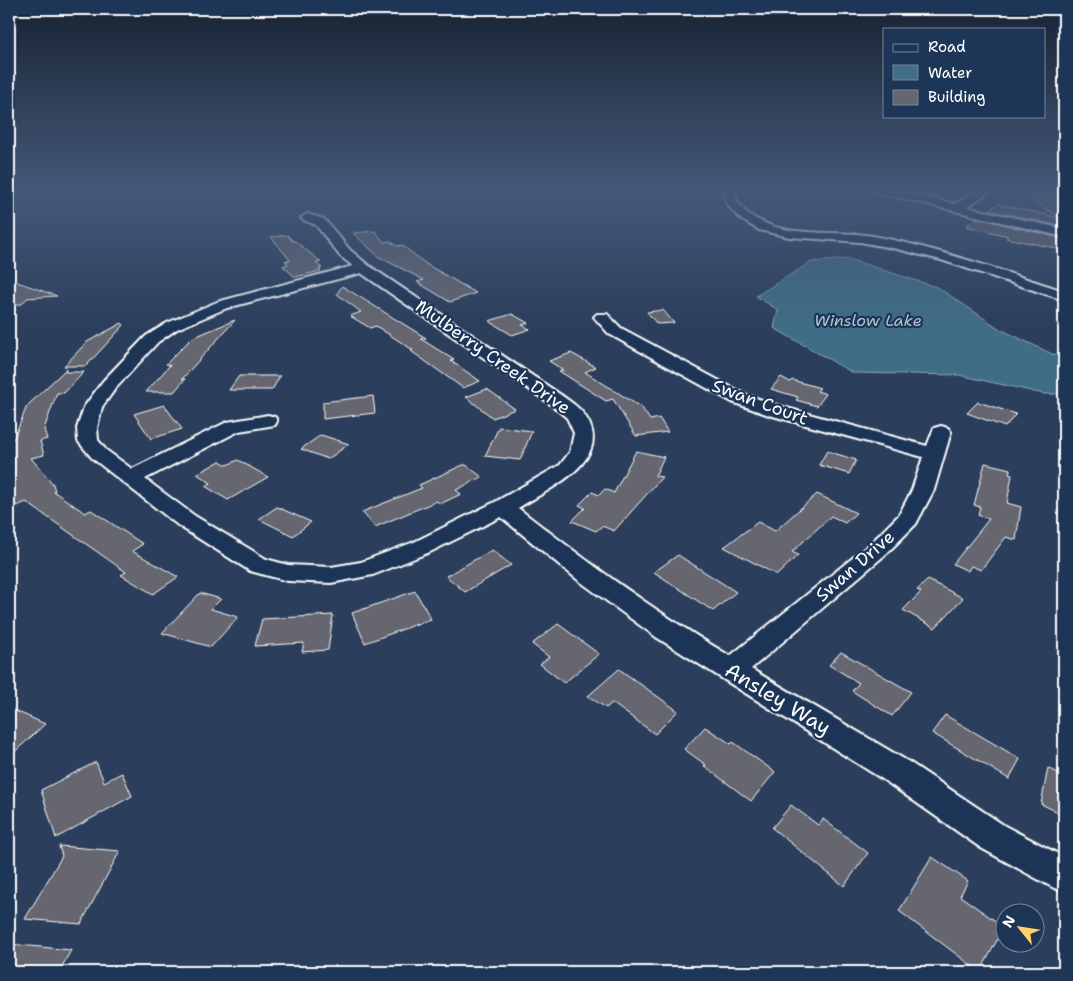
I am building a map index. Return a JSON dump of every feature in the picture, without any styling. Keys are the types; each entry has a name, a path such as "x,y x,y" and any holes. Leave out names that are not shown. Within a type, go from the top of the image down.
{"street":[{"name":"Mulberry Creek Drive","path":"331,236 345,253 364,268 539,388 575,415 584,433 580,452 567,469 503,507 422,547 365,570 331,575 288,573 258,565 187,521 99,454 88,441 87,428 93,406 109,384 152,339 172,326 222,305 364,268"},
{"path":"843,236 900,245 1064,296"},
{"name":"Swan Court","path":"602,317 615,331 738,398 776,411 933,454"},
{"path":"130,478 234,426 268,421"},
{"name":"Swan Drive","path":"730,671 878,549 908,519 923,490 941,432"},
{"name":"Ansley Way","path":"503,507 588,574 665,630 898,772 993,837 1064,875"}],"water":[{"name":"Winslow Lake","path":"849,259 939,288 1000,329 1052,354 1064,355 1064,394 1044,394 959,375 853,373 774,328 778,310 756,296 811,262"}],"building":[{"path":"288,236 321,262 316,263 322,268 319,269 321,271 295,277 283,266 288,264 285,261 290,260 271,237"},
{"path":"356,236 379,236 384,242 390,241 397,246 402,245 426,264 476,293 450,302 417,282 424,280 379,257"},
{"path":"1008,236 1051,236 1064,239 1064,250 1006,238"},
{"path":"9,279 57,296 27,298 22,304 9,305"},
{"path":"342,286 426,338 421,339 454,360 451,361 480,381 463,388 411,351 413,350 376,326 370,328 350,316 361,312 337,294"},
{"path":"663,310 674,323 657,324 647,312"},
{"path":"512,314 528,323 522,325 530,329 512,335 489,321"},
{"path":"235,320 182,379 185,379 174,392 146,392 170,365 166,364 192,338"},
{"path":"122,323 124,325 86,366 64,366 87,342"},
{"path":"571,353 596,367 585,372 642,408 650,420 659,418 668,432 636,436 613,399 606,401 559,371 563,370 549,361"},
{"path":"66,369 65,372 84,372 64,393 57,393 44,429 47,439 40,441 44,455 31,458 53,484 55,491 53,491 85,513 91,510 143,544 132,551 178,577 153,594 121,575 126,572 26,502 17,506 9,496 9,440 14,438 27,406"},
{"path":"239,376 280,376 272,390 229,390"},
{"path":"781,377 790,382 792,380 820,388 817,391 826,394 817,406 796,400 798,397 771,389"},
{"path":"487,389 515,409 493,418 466,397"},
{"path":"373,396 375,413 323,419 323,402"},
{"path":"978,402 1016,414 1005,427 967,413"},
{"path":"164,405 182,429 151,439 134,414"},
{"path":"499,427 532,431 520,460 485,456"},
{"path":"321,435 349,444 328,459 301,449"},
{"path":"636,451 664,457 655,476 662,477 614,531 602,526 596,531 572,521 585,508 579,505 592,492 599,495 605,489 614,493"},
{"path":"827,451 856,460 849,474 819,465"},
{"path":"238,460 268,477 228,500 205,486 211,483 197,474 220,461 227,465"},
{"path":"985,463 1010,469 1009,474 1012,475 1007,503 1021,507 1016,540 1006,537 981,570 971,566 968,571 953,564 989,519 978,515 980,507 974,505"},
{"path":"466,465 482,477 456,490 461,494 440,504 437,501 375,527 362,512 422,488 419,485"},
{"path":"817,494 856,513 845,523 831,516 792,552 798,555 777,575 724,547 758,522 775,531"},
{"path":"277,507 311,522 293,536 259,519"},
{"path":"492,550 511,565 465,592 446,576"},
{"path":"678,555 736,592 713,611 654,572"},
{"path":"928,580 963,598 935,628 903,610 921,592 917,590"},
{"path":"415,591 431,619 365,643 352,613"},
{"path":"200,593 221,599 211,609 238,617 211,647 162,633"},
{"path":"333,615 328,650 302,652 304,643 255,646 262,619"},
{"path":"558,624 599,654 564,683 540,664 549,657 532,644"},
{"path":"841,652 911,692 892,716 852,691 859,683 829,665"},
{"path":"619,669 678,711 655,734 612,703 606,708 588,696"},
{"path":"9,708 45,724 9,757"},
{"path":"945,715 1020,759 1009,779 932,733"},
{"path":"705,727 731,744 733,742 775,772 751,801 684,749"},
{"path":"96,762 104,782 122,773 132,796 56,838 41,790"},
{"path":"1048,768 1064,776 1064,815 1041,804"},
{"path":"791,805 818,825 823,819 868,853 844,886 772,828"},
{"path":"59,846 120,851 81,924 25,919 62,856"},
{"path":"932,857 968,881 960,896 996,921 996,942 980,972 899,911"},
{"path":"9,944 71,950 59,972 9,972"}]}
